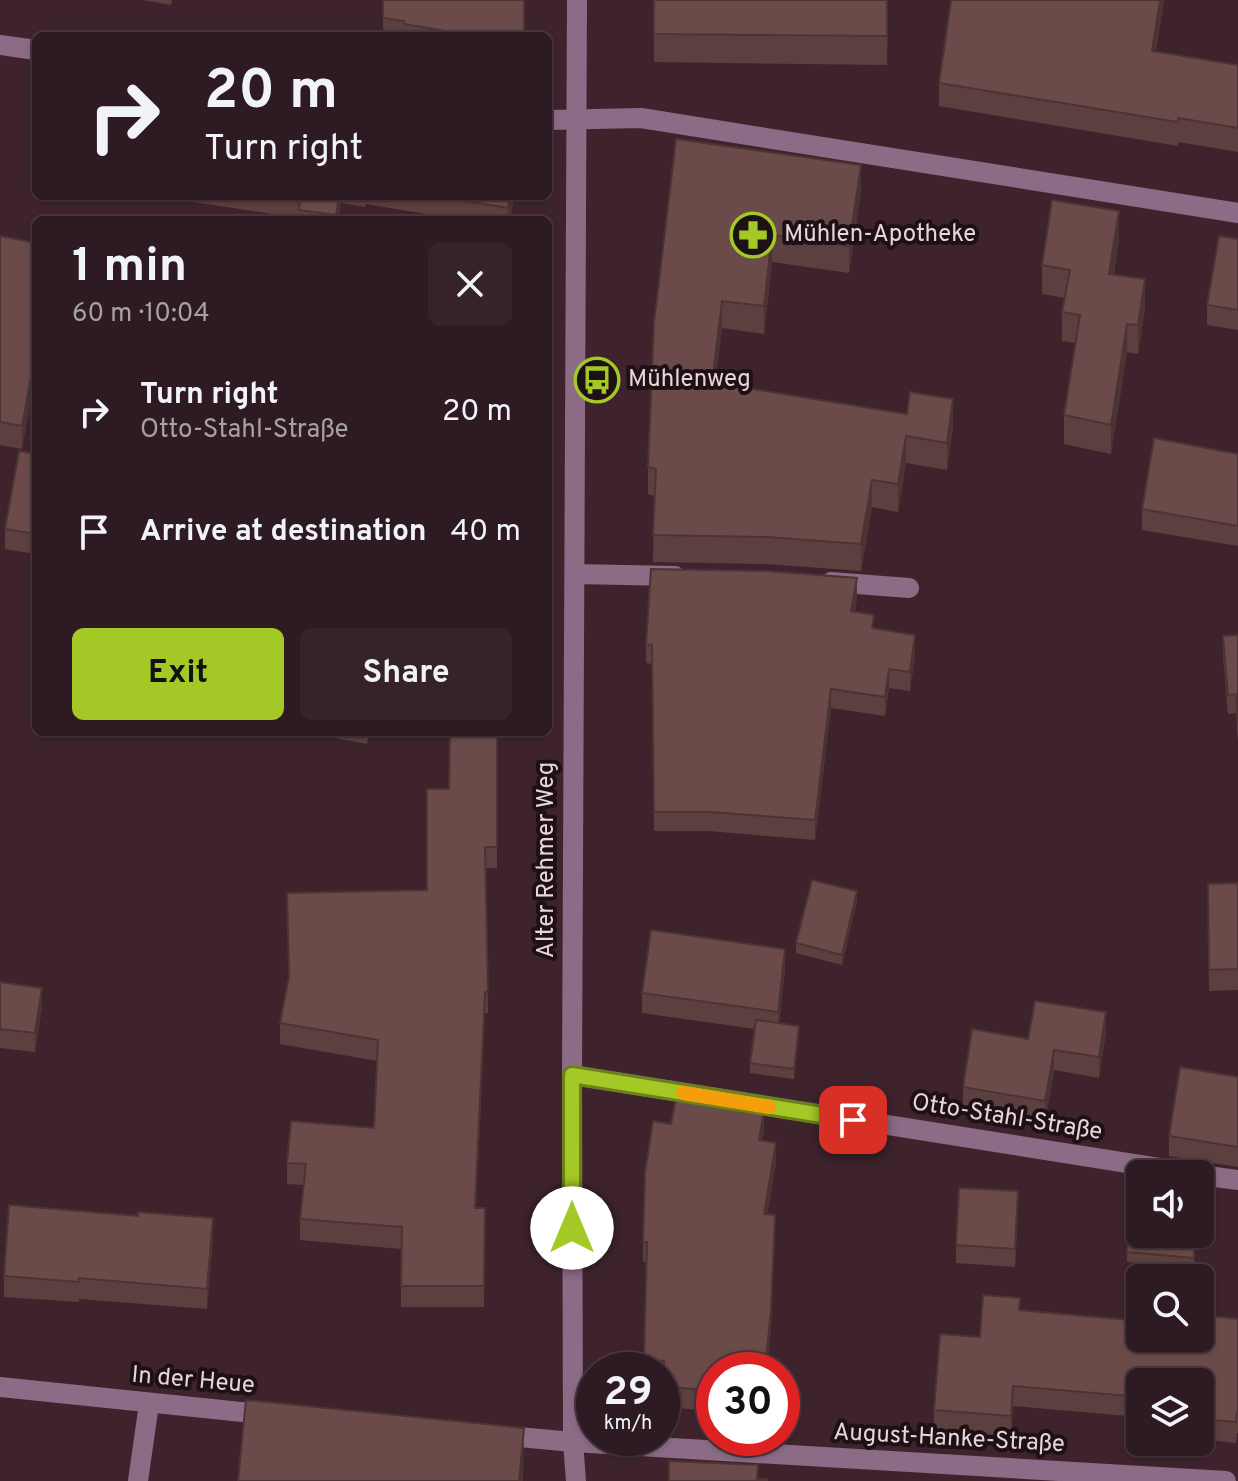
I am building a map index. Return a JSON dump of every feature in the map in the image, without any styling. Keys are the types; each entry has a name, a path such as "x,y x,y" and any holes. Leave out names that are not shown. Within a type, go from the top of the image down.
{"street":[{"name":"Alter Rehmer Weg","path":"576,1481 573,1442 572,1075 577,0"},
{"path":"0,45 32,49"},
{"path":"552,120 641,118 1238,213"},
{"path":"575,574 703,576"},
{"path":"814,581 909,588"},
{"name":"Otto-Stahl-Straße","path":"572,1075 1126,1163"},
{"name":"Otto-Stahl-Straße","path":"1214,1176 1238,1180"},
{"name":"In der Heue","path":"0,1387 291,1417"},
{"path":"138,1481 149,1404"},
{"path":"479,1434 573,1442"},
{"name":"August-Hanke-Straße","path":"573,1442 1226,1481"}],"building":[{"path":"383,0 524,0 524,32 451,32 383,18"},
{"path":"654,0 887,0 887,36 654,34"},
{"path":"951,0 1160,0 1152,51 1238,65 1238,128 1178,118 1178,122 939,83"},
{"path":"676,139 861,165 849,246 772,235 764,306 722,301 713,375 742,380 741,387 907,414 910,392 953,399 947,443 906,436 898,484 872,480 861,544 767,537 653,535 656,469 648,467 654,323"},
{"path":"300,200 338,200 336,215 299,210"},
{"path":"460,200 509,200 508,208"},
{"path":"1052,200 1119,211 1109,274 1145,279 1138,325 1127,324 1111,425 1064,415 1080,315 1062,312 1070,270 1042,265"},
{"path":"0,236 32,242 32,372 22,426 0,422"},
{"path":"1219,236 1238,239 1238,310 1207,305"},
{"path":"1154,438 1238,454 1238,526 1142,509"},
{"path":"19,451 32,453 32,533 5,529"},
{"path":"651,569 766,571 857,578 851,611 874,615 872,628 915,635 910,672 889,669 885,697 831,689 815,820 710,812 654,812 652,645 646,644"},
{"path":"1238,635 1238,724 1236,694 1228,695 1223,636"},
{"path":"450,736 497,736 497,847 485,847 488,992 485,992 475,1208 485,1208 484,1286 401,1286 402,1227 300,1219 306,1164 287,1163 291,1121 374,1128 378,1040 280,1023 289,976 287,893 427,890 427,789 449,789"},
{"path":"812,880 857,891 842,955 796,943"},
{"path":"1238,883 1238,969 1209,970 1208,884"},
{"path":"651,930 785,949 778,1012 642,993"},
{"path":"0,982 42,988 35,1033 0,1029"},
{"path":"1035,1001 1106,1012 1099,1057 1054,1050 1045,1101 963,1087 972,1029 1028,1039"},
{"path":"756,1020 799,1026 794,1069 750,1063"},
{"path":"1180,1067 1238,1077 1238,1147 1169,1136"},
{"path":"676,1098 764,1109 759,1140 776,1143 764,1214 775,1215 767,1352 696,1352 696,1389 680,1388 680,1352 644,1352 645,1172 653,1121 671,1124"},
{"path":"959,1188 1018,1191 1015,1249 956,1245"},
{"path":"9,1205 138,1216 138,1212 213,1218 207,1289 79,1278 79,1282 4,1276"},
{"path":"1127,1248 1194,1248 1194,1258 1127,1252"},
{"path":"983,1295 1020,1298 1019,1310 1126,1320 1126,1352 1214,1352 1214,1316 1238,1319 1236,1422 1214,1420 1214,1368 1126,1368 1126,1396 1013,1386 1011,1416 934,1410 940,1334 980,1337"},
{"path":"246,1400 524,1428 519,1481 238,1481"},
{"path":"669,1461 758,1465 757,1479 767,1481 669,1481"}],"slow traffic":[{"path":"683,1093 769,1107"}],"place":[{"name":"Mühlen-Apotheke","path":"753,235"},
{"name":"Mühlenweg","path":"597,380"}],"route":[{"path":"572,1228 572,1075 853,1120"}]}
